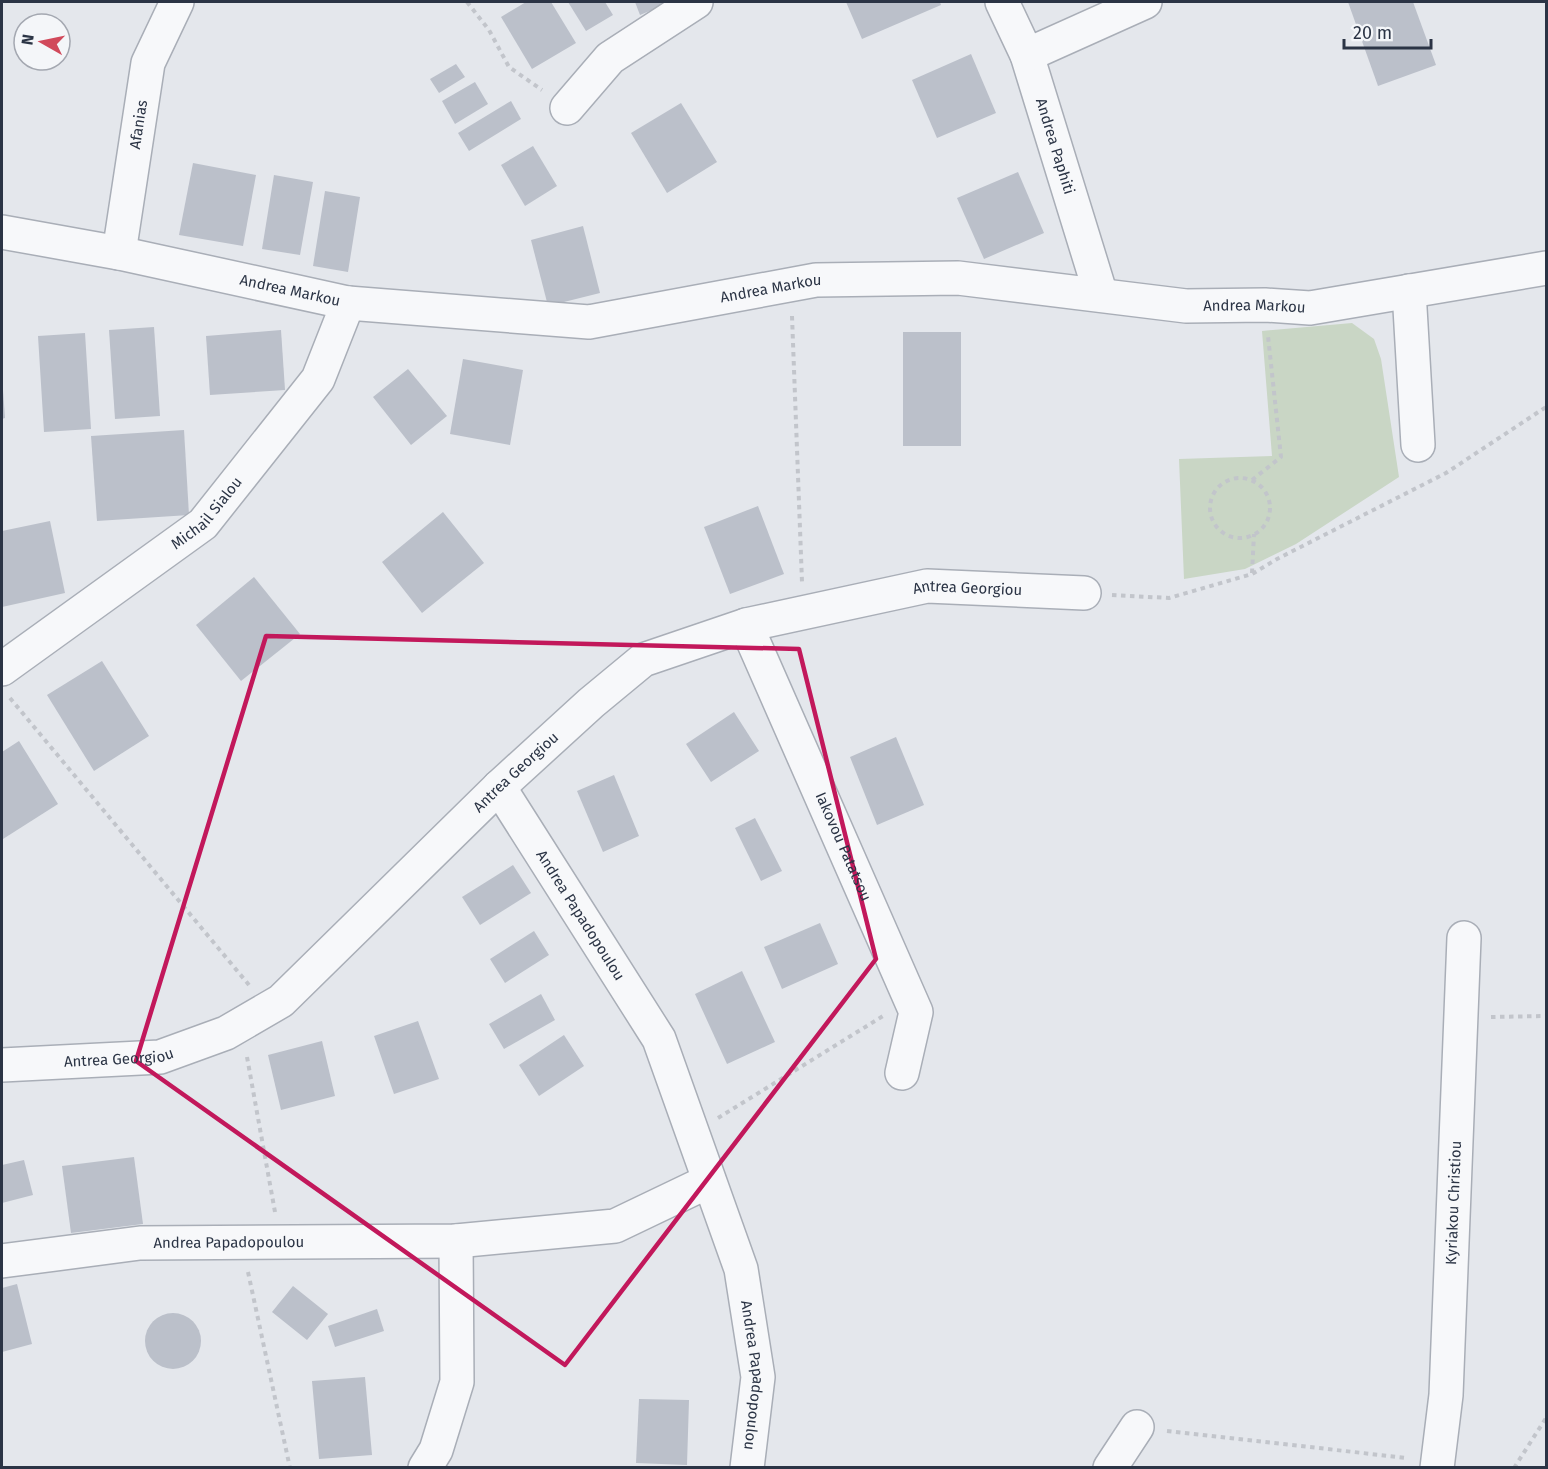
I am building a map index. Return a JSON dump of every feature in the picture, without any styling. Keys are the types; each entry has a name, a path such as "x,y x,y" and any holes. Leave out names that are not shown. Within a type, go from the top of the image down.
{"street":[{"name":"Afanias","path":"119,253 148,63 177,2"},
{"path":"567,108 610,58 696,2"},
{"name":"Andrea Paphiti","path":"1002,2 1027,55 1101,296"},
{"path":"1027,55 1145,2"},
{"name":"Andrea Markou","path":"2,232 119,253 348,303 589,322 816,280 958,278 1186,306 1310,308 1546,268"},
{"path":"1409,291 1419,445"},
{"name":"Michail Sialou","path":"5,683 203,524 318,379 348,303"},
{"name":"Antrea Georgiou","path":"2,1065 160,1057 226,1033 281,1001 498,787 591,703 643,660 746,625 927,586 1084,593"},
{"name":"Iakovou Patatsou","path":"746,625 916,1012 902,1073"},
{"name":"Andrea Papadopoulou","path":"498,787 659,1039 741,1269 758,1377 747,1467"},
{"name":"Kyriakou Christiou","path":"1438,1465 1446,1395 1464,938"},
{"name":"Andrea Papadopoulou","path":"2,1261 140,1243 456,1241 615,1226 709,1180"},
{"path":"425,1467 436,1450 457,1382 456,1241"},
{"path":"1110,1467 1137,1427"}],"path":[{"path":"467,2 489,30 509,66 567,108"},
{"path":"791,284 803,612"},
{"path":"1252,480 1281,457 1268,334"},
{"path":"1084,593 1169,598 1252,574 1446,473 1546,407"},
{"path":"1242,478 1252,480 1266,493 1270,502 1270,511 1262,529 1254,534 1235,537 1218,527 1211,509 1212,499 1216,490 1224,483 1242,478"},
{"path":"1252,574 1254,534"},
{"path":"5,683 255,1016 280,1242"},
{"path":"692,1134 910,999"},
{"path":"1460,1018 1546,1016"},
{"path":"242,1242 290,1467"},
{"path":"1514,1467 1546,1418"},
{"path":"1137,1427 1438,1465"}],"highlighted area":[{"path":"266,636 799,649 876,959 565,1365 136,1061"}],"green space":[{"path":"1352,323 1374,339 1381,359 1399,477 1296,544 1245,569 1184,579 1179,459 1272,456 1262,331"}],"building":[{"path":"526,2 551,2 576,43 532,69 501,17"},
{"path":"568,2 605,2 613,15 586,31"},
{"path":"635,2 671,2 640,15"},
{"path":"846,2 940,2 941,5 862,39"},
{"path":"1348,2 1413,2 1436,65 1378,86"},
{"path":"971,54 996,113 937,138 912,80"},
{"path":"456,64 465,77 439,93 430,79"},
{"path":"475,82 488,104 455,124 442,101"},
{"path":"511,101 521,119 469,151 458,133"},
{"path":"681,103 717,162 667,193 631,133"},
{"path":"533,146 557,186 525,206 501,165"},
{"path":"193,163 256,175 243,246 179,235"},
{"path":"1018,172 1044,233 984,259 957,198"},
{"path":"274,175 313,182 300,255 262,249"},
{"path":"325,191 360,197 348,272 313,266"},
{"path":"583,226 600,293 548,306 531,240"},
{"path":"154,327 160,416 115,419 109,330"},
{"path":"281,330 285,390 210,395 206,336"},
{"path":"903,332 961,332 961,446 903,446"},
{"path":"85,333 91,429 44,432 38,336"},
{"path":"463,359 523,370 510,445 450,434"},
{"path":"408,369 447,416 411,445 373,397"},
{"path":"2,390 5,418 2,419"},
{"path":"184,430 189,515 97,521 91,436"},
{"path":"758,506 784,574 730,594 704,527"},
{"path":"443,512 484,563 422,613 382,562"},
{"path":"50,521 65,593 2,607 2,531"},
{"path":"254,577 300,634 241,681 196,625"},
{"path":"102,661 149,736 94,771 47,695"},
{"path":"734,712 759,751 711,782 686,744"},
{"path":"896,737 924,805 877,825 850,757"},
{"path":"19,741 58,804 3,839 2,752"},
{"path":"614,775 639,836 603,852 577,791"},
{"path":"755,818 782,871 761,881 735,828"},
{"path":"513,865 531,893 480,925 462,897"},
{"path":"820,923 838,964 782,989 764,947"},
{"path":"534,931 549,955 505,983 490,959"},
{"path":"742,971 775,1042 727,1064 695,994"},
{"path":"541,994 555,1020 504,1049 489,1024"},
{"path":"418,1021 439,1079 394,1094 374,1036"},
{"path":"564,1035 584,1066 539,1096 519,1065"},
{"path":"322,1041 335,1096 281,1110 268,1055"},
{"path":"134,1157 143,1224 71,1233 62,1166"},
{"path":"24,1160 33,1195 2,1203 2,1165"},
{"path":"17,1284 32,1344 2,1352 2,1288"},
{"path":"293,1286 328,1314 307,1340 272,1312"},
{"path":"377,1309 384,1331 335,1347 328,1326"},
{"path":"173,1313 184,1315 193,1321 199,1330 201,1341 199,1352 193,1361 184,1367 173,1369 162,1367 153,1361 147,1352 145,1341 147,1330 153,1321 162,1315"},
{"path":"365,1377 372,1455 319,1459 312,1381"},
{"path":"639,1399 689,1400 687,1465 636,1463"}]}
